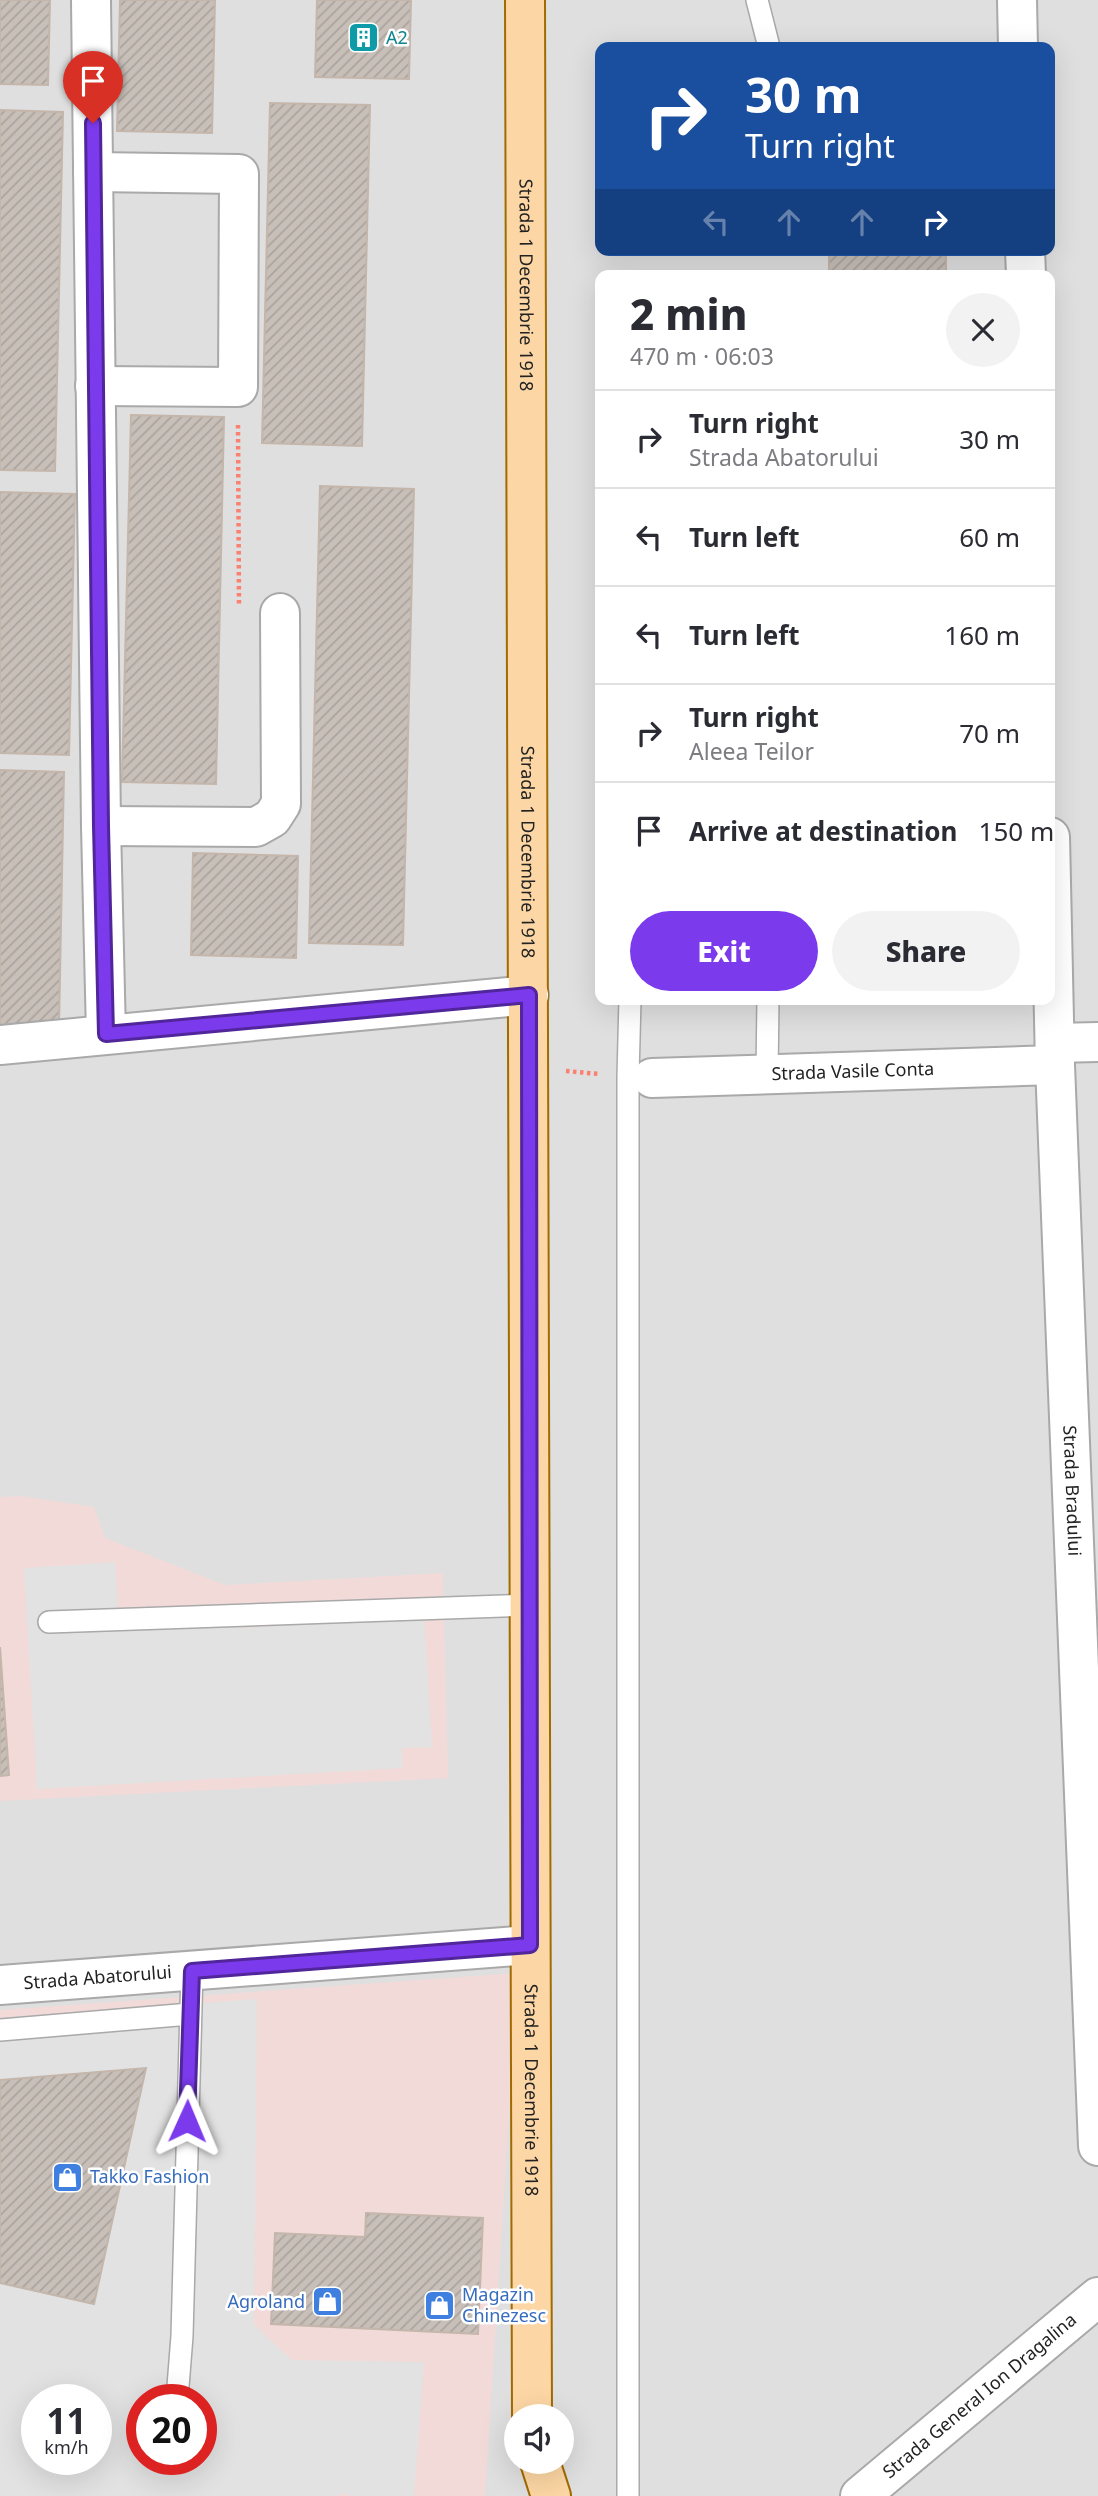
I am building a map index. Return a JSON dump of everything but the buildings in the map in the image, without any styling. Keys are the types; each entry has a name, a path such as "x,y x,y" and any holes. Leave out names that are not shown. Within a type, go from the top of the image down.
{"main road":[{"name":"Strada 1 Decembrie 1918","path":"525,0 532,2404"},
{"path":"524,2496 527,2474"},
{"path":"544,2474 551,2496"}],"street":[{"path":"91,0 106,1034"},
{"path":"1017,0 1018,42"},
{"path":"93,172 239,174 238,387 95,386"},
{"path":"101,826 256,827 272,818 281,804 280,613"},
{"path":"0,1045 529,995"},
{"name":"Strada Bradului","path":"1054,1005 1098,2146"},
{"name":"Strada Vasile Conta","path":"640,1078 767,1074 1055,1054 1098,1042"},
{"name":"Strada Abatorului","path":"0,1985 530,1945"},
{"name":"Strada General Ion Dragalina","path":"860,2496 1098,2297"}],"lane":[{"path":"757,0 768,42"},
{"path":"628,2496 640,1078 631,1005"},
{"path":"767,1074 768,1005"},
{"path":"49,1622 530,1605"},
{"path":"178,2384 182,2336 192,1971"},
{"path":"0,2030 190,2014"}],"path":[{"path":"529,1067 640,1078"}],"shaded area":[{"path":"0,0 1098,0 1098,2496 0,2496"},
{"path":"21,1496 94,1507 105,1538 225,1585 443,1573 448,1778 0,1801 0,1497"},
{"path":"115,1562 118,1612 240,1606 242,1628 424,1617 432,1747 402,1748 402,1768 37,1789 24,1568"},
{"path":"518,1973 485,2496 0,2496 0,2010"},
{"path":"257,1999 254,2325 292,2360 424,2362 414,2496 352,2496 340,2493 339,2496 0,2496 0,2019"}],"place":[{"name":"A2","path":"363,38"},
{"name":"Takko Fashion","path":"67,2177"},
{"name":"Agroland","path":"328,2302"},
{"name":"Magazin Chinezesc","path":"439,2305"}],"route":[{"path":"93,123 106,1034 529,995 530,1945 192,1971 187,2121"}]}
